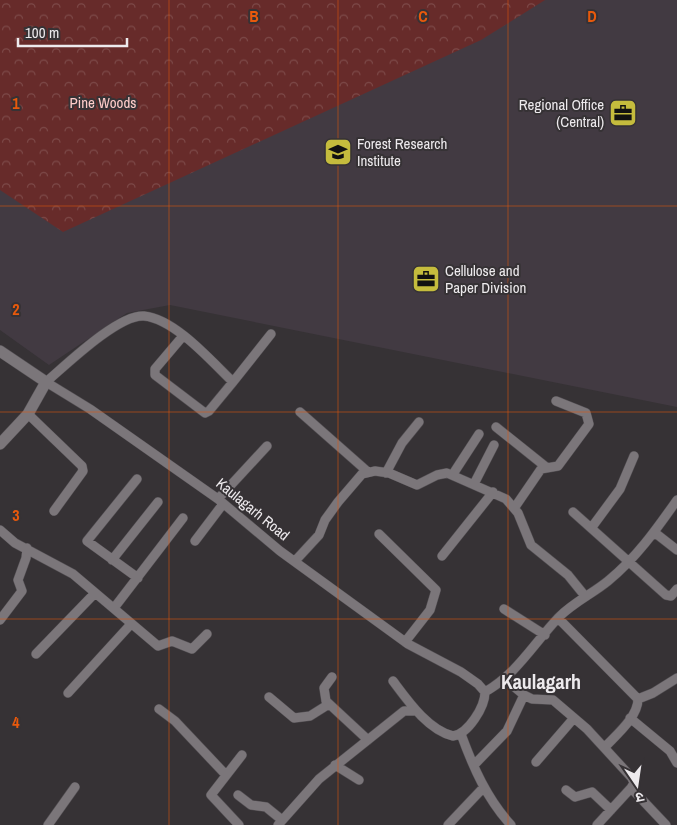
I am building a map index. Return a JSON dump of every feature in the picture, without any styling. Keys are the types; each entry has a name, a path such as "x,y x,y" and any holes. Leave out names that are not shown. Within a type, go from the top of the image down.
{"street":[{"path":"0,444 28,414 46,382 87,346 134,317 144,316 159,321 183,336 233,382"},
{"path":"183,336 155,369 155,375 205,413 209,411 271,334"},
{"name":"Kaulagarh Road","path":"0,351 90,409 221,502 295,561 406,642 461,672 478,684 485,692"},
{"path":"515,507 539,472 546,467 558,466 589,424 586,412 556,401"},
{"path":"300,412 368,472"},
{"path":"28,414 84,470 54,511"},
{"path":"386,473 402,443 419,422"},
{"path":"496,427 546,467"},
{"path":"453,474 478,434"},
{"path":"474,484 494,445"},
{"path":"196,541 221,502 267,446"},
{"path":"592,527 620,488 634,456"},
{"path":"295,561 319,535 325,520 338,502 357,479 368,472 386,473 416,484 443,473 453,474 493,492 515,507 531,545 568,575 585,596"},
{"path":"137,479 87,541 138,578"},
{"path":"442,556 493,492"},
{"path":"393,681 414,711 446,734 454,736 461,734 479,710 485,692 506,680 558,618 585,596 607,582 628,563 677,500"},
{"path":"112,560 158,502"},
{"path":"573,512 666,595 671,596 677,589"},
{"path":"114,608 183,518"},
{"path":"0,530 15,543 73,574 158,646 172,641 192,648 207,634"},
{"path":"654,532 677,550"},
{"path":"379,534 436,590 430,610 406,642"},
{"path":"0,620 22,591 18,580 26,558 26,548"},
{"path":"36,654 95,592"},
{"path":"504,609 545,635"},
{"path":"558,618 638,699"},
{"path":"68,693 131,624"},
{"path":"332,677 323,691 329,704 368,740"},
{"path":"638,699 653,693 677,678"},
{"path":"506,680 532,699 553,700 605,747 632,778 634,783 631,788 597,825"},
{"path":"474,765 507,731 524,695"},
{"path":"269,697 294,718 310,716 329,704"},
{"path":"605,747 637,708 638,699"},
{"path":"159,709 175,721 226,775"},
{"path":"238,795 251,805 266,807 280,823 308,791 335,765 404,711 414,711"},
{"path":"536,762 574,718"},
{"path":"630,718 670,751 677,763"},
{"path":"461,734 484,787 496,808 512,825"},
{"path":"239,825 212,798 212,793 242,756"},
{"path":"335,765 359,780"},
{"path":"48,825 75,787"},
{"path":"448,825 484,787"},
{"path":"631,788 666,825"},
{"path":"566,790 575,797 592,792 611,810"}],"shaded area":[{"name":"Forest Research Institute","path":"0,0 677,0 677,407 170,305 127,313 49,365 0,330"}],"green space":[{"name":"Pine Woods","path":"0,0 545,0 481,40 63,232 0,190"}],"place":[{"name":"Regional Office (Central)","path":"623,113"},
{"name":"Forest Research Institute","path":"338,152"},
{"name":"Cellulose and Paper Division","path":"426,279"}],"district":[{"name":"Kaulagarh","path":"541,681"}]}
